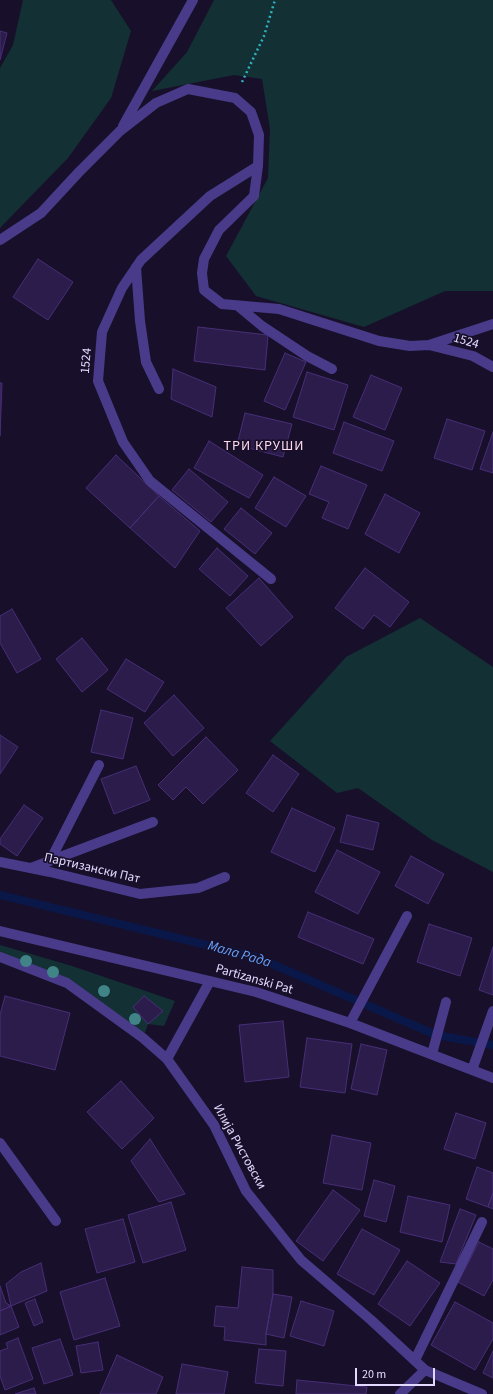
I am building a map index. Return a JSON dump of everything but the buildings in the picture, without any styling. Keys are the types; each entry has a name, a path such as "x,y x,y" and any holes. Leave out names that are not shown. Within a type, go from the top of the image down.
{"street":[{"path":"120,131 193,0"},
{"path":"0,240 41,213 120,131 156,103 188,89 235,98"},
{"name":"1524","path":"235,98 251,112 259,135 258,166 254,196 219,230 204,260 202,273 204,290 222,304 279,309 379,341 410,346 429,345 493,324"},
{"name":"1524","path":"258,166 210,196 141,260 122,288 102,332 98,381 123,442 150,481 271,579"},
{"path":"136,267 140,321 146,362 159,390"},
{"path":"238,306 262,326 307,356 332,370"},
{"name":"1524","path":"429,345 472,356 493,367"},
{"path":"50,861 99,765"},
{"path":"31,868 153,822"},
{"name":"Партизански Пат","path":"0,862 140,894 198,888 225,877"},
{"path":"350,1023 407,916"},
{"name":"Partizanski Pat","path":"0,931 256,992 433,1050 472,1070 493,1078"},
{"name":"Илија Ристовски","path":"0,958 67,983 143,1038 167,1059 214,1125 246,1191 301,1260 425,1370 482,1394"},
{"path":"167,1059 210,980"},
{"path":"433,1050 446,1002"},
{"path":"472,1070 493,1011"},
{"path":"0,1143 56,1221"},
{"path":"415,1360 482,1222"},
{"path":"400,1394 425,1370"}],"path":[{"path":"235,98 264,36 275,0"}],"green space":[{"path":"23,0 111,0 131,31 111,98 68,158 0,228 0,68 13,45"},
{"path":"214,0 493,0 493,291 445,291 364,327 256,296 226,256 268,178 270,129 262,79 234,75 152,91 187,52"},
{"path":"420,618 493,667 493,872 432,840 358,788 337,793 270,741 346,657"},
{"path":"0,945 72,966 175,1001 164,1026 148,1024 143,1038 67,983 0,957"}],"waterway":[{"name":"Мала Рада","path":"0,895 256,957 436,1035 493,1045"}],"district":[{"name":"ТРИ КРУШИ","path":"264,447"}]}
